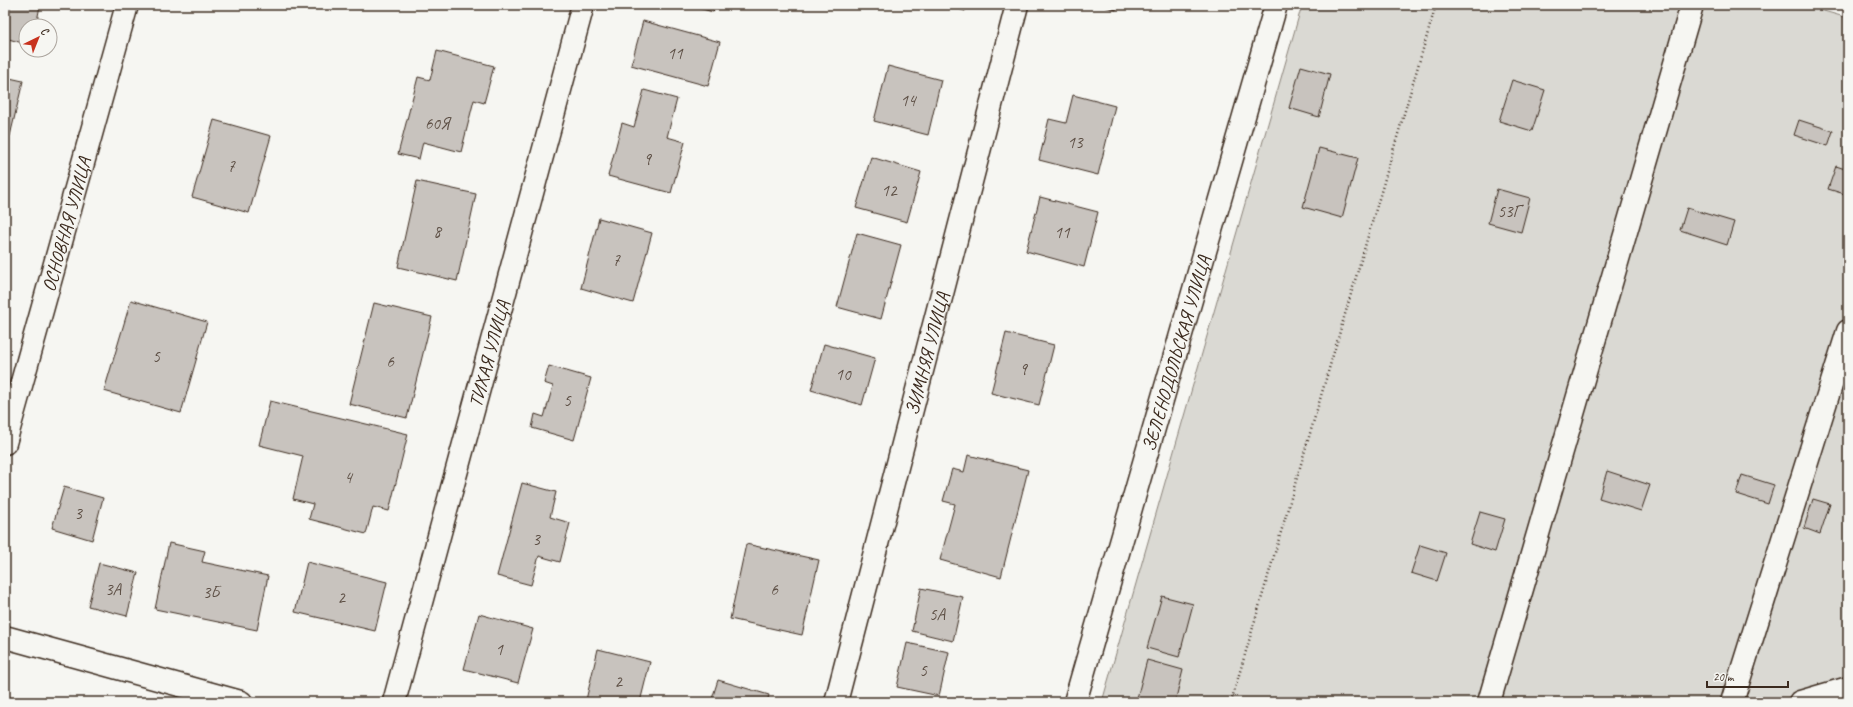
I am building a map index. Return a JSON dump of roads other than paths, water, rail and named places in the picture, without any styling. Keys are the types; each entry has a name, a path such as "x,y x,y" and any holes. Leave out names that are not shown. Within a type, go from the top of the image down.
{"street":[{"name":"ОСНОВНАЯ УЛИЦА","path":"5,443 127,5"},
{"name":"ТИХАЯ УЛИЦА","path":"394,702 583,5"},
{"name":"ЗИМНЯЯ УЛИЦА","path":"836,702 1017,5"},
{"name":"ЗЕЛЕНОДОЛЬСКАЯ УЛИЦА","path":"1075,702 1276,5"},
{"path":"1489,702 1692,5"},
{"path":"1732,702 1848,331"},
{"path":"5,637 241,702"},
{"path":"1800,702 1848,688"}]}
